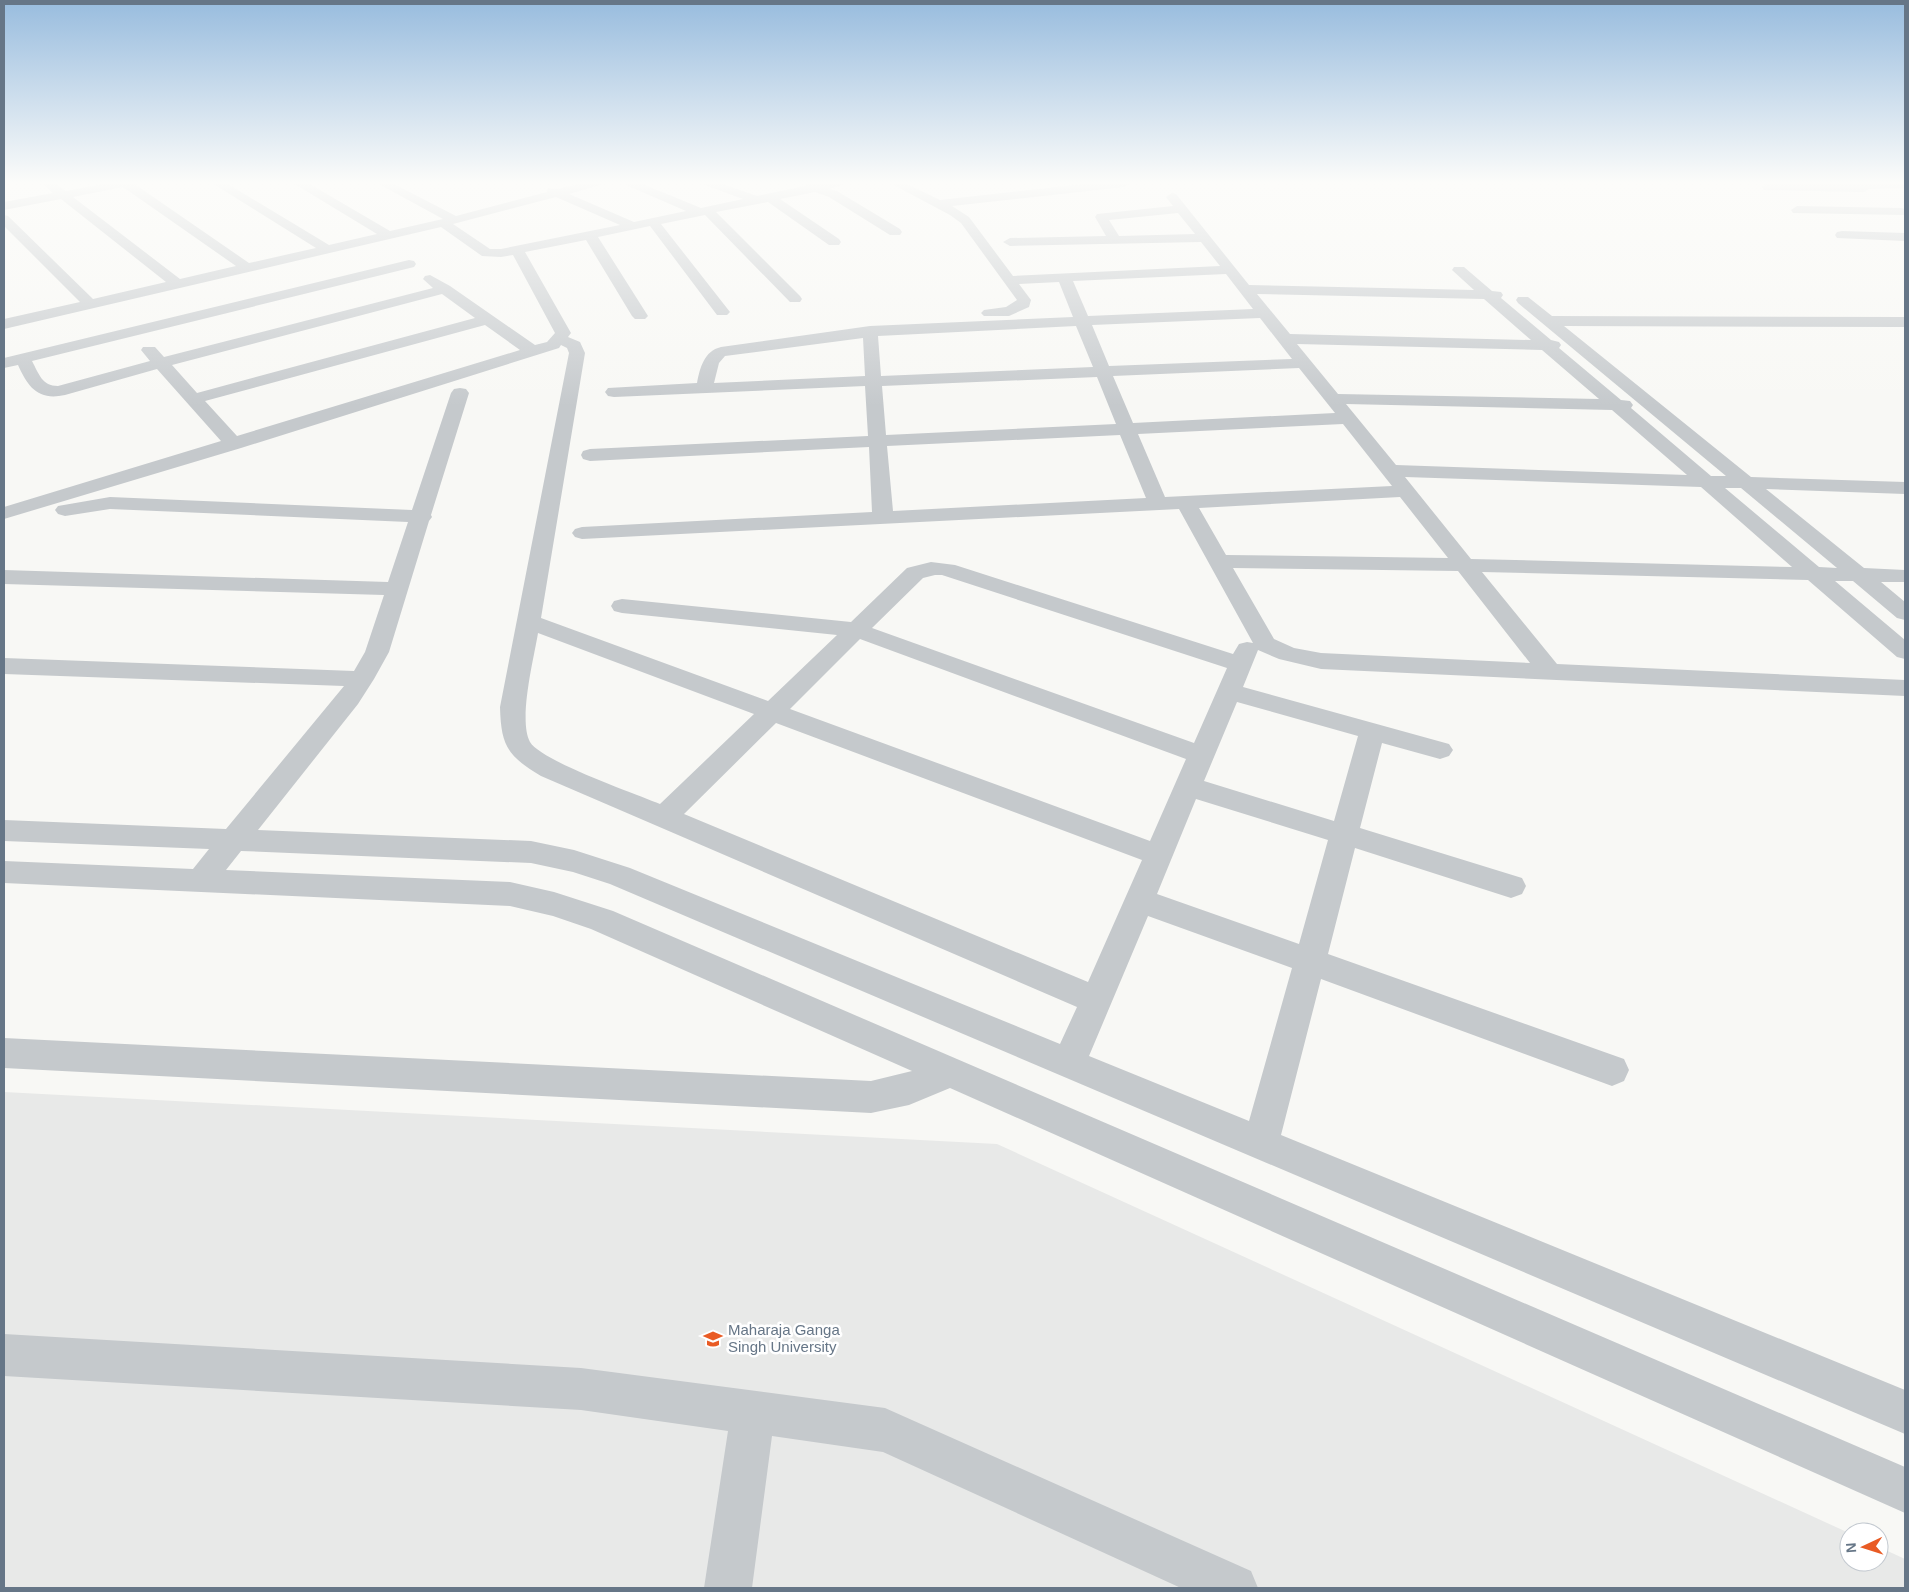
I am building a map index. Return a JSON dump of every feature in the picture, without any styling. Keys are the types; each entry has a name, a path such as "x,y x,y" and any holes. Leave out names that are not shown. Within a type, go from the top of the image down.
{"street":[{"path":"48,257 112,314 234,444"},
{"path":"143,257 177,284"},
{"path":"232,257 247,268"},
{"path":"4,364 23,359 177,284 295,257"},
{"path":"402,257 409,264 532,351"},
{"path":"4,513 553,345 560,339 563,333 521,257"},
{"path":"604,257 640,316"},
{"path":"680,257 722,312"},
{"path":"751,257 794,299"},
{"path":"931,327 950,319 1009,311 1019,308 1024,304 1024,300 992,257"},
{"path":"1220,257 1550,672"},
{"path":"4,324 112,314 409,264"},
{"path":"1009,280 1230,270"},
{"path":"1459,270 1493,287 1517,296 1905,613"},
{"path":"1064,278 1158,504"},
{"path":"1245,289 1493,287 1547,345 1905,652"},
{"path":"23,359 40,389 47,392 72,388 160,363 445,289"},
{"path":"706,388 710,362 714,356 721,352 870,330 1264,313"},
{"path":"193,399 488,320"},
{"path":"1549,321 1905,322"},
{"path":"870,330 883,518"},
{"path":"560,339 574,345 577,353 513,707 514,736 524,754 550,769 1095,1000"},
{"path":"1285,339 1579,346"},
{"path":"614,392 1304,363"},
{"path":"200,881 362,679 377,652 460,393"},
{"path":"1333,399 1653,406"},
{"path":"590,455 1348,418"},
{"path":"1390,471 1744,481 1905,488"},
{"path":"582,533 1406,491"},
{"path":"4,528 68,510 110,503 422,516"},
{"path":"1186,503 1265,644 1288,654 1321,661 1905,688"},
{"path":"1218,561 1905,576"},
{"path":"664,817 915,573 923,569 936,568 1240,664"},
{"path":"4,576 398,589"},
{"path":"622,606 857,630 1200,755"},
{"path":"528,621 1158,855"},
{"path":"1069,1063 1255,629"},
{"path":"4,666 362,679"},
{"path":"1228,691 1440,750"},
{"path":"1261,1143 1372,731"},
{"path":"1188,786 1511,886"},
{"path":"4,830 531,852 574,861 620,876 1905,1412"},
{"path":"4,872 510,894 554,904 602,920 948,1073 1905,1490"},
{"path":"1139,900 1612,1070"},
{"path":"4,1053 871,1097 909,1089 948,1073"},
{"path":"4,1355 581,1390 885,1430 1234,1588"},
{"path":"728,1588 753,1412"}],"shaded area":[{"name":"Maharaja Ganga Singh University","path":"4,1092 997,1144 1839,1528 1839,1572 1889,1572 1889,1552 1905,1559 1905,1588 4,1588"}],"place":[{"name":"Maharaja Ganga Singh University","path":"713,1339"}]}
